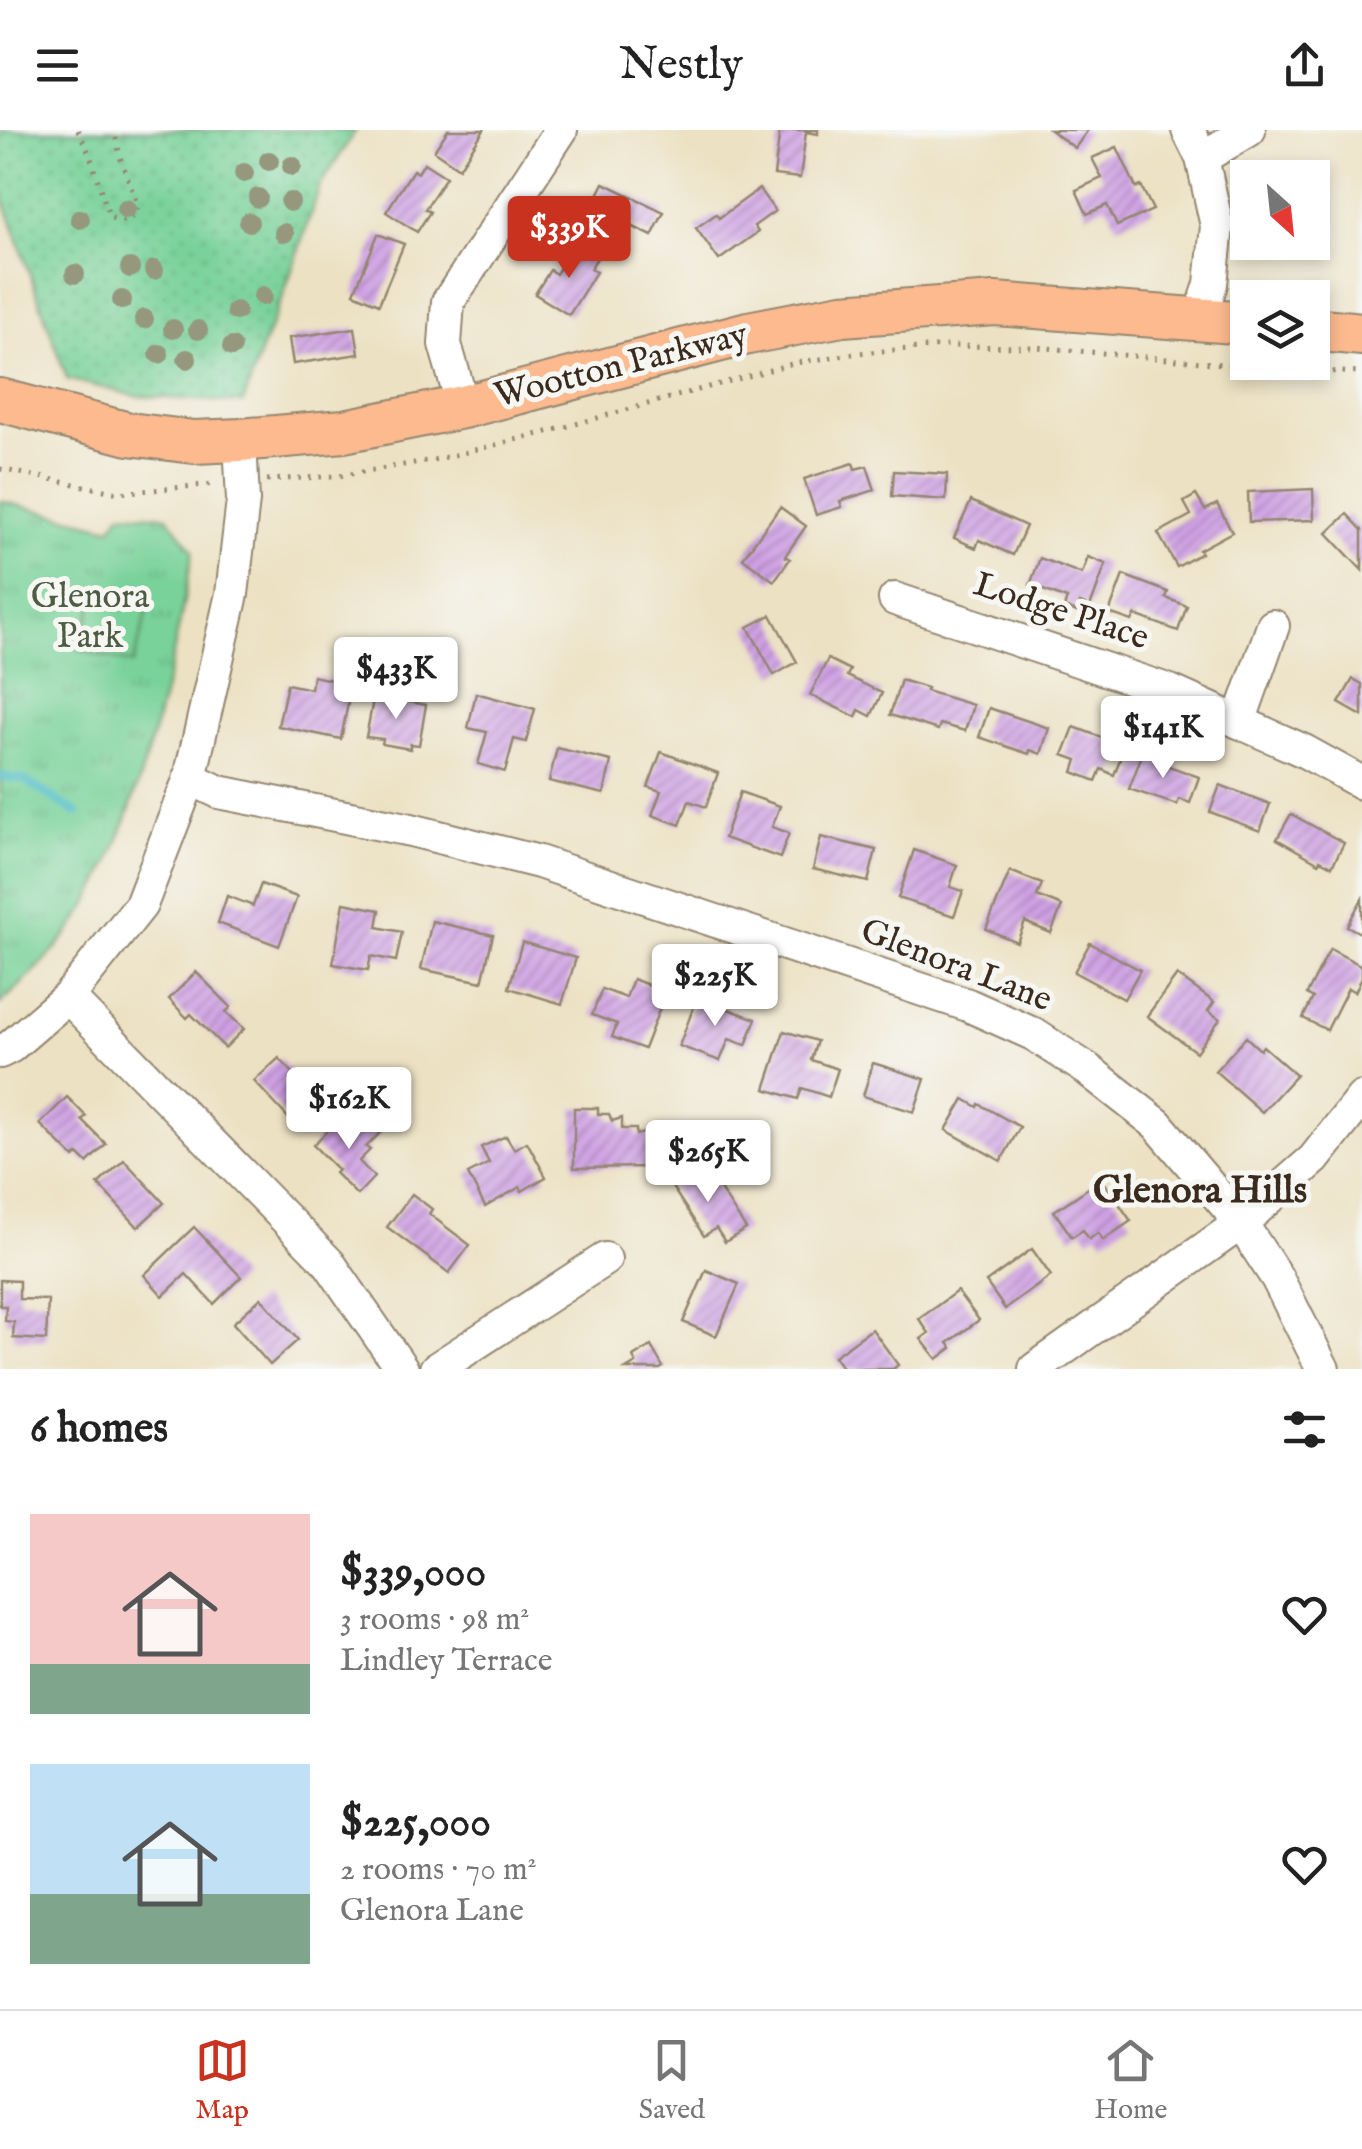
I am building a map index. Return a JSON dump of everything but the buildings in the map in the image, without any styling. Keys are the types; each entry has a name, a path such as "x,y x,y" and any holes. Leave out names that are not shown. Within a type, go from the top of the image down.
{"main road":[{"name":"Wootton Parkway","path":"0,400 129,434 194,442 241,461 344,431 463,406 748,333 842,315 995,304 1200,318 1230,312"},
{"path":"1330,320 1362,334"}],"street":[{"path":"463,406 445,344 448,302 561,130"},
{"path":"1200,318 1210,284 1217,226 1195,144 1246,143"},
{"path":"0,1052 68,997 141,905 190,778 232,594 243,500 241,461"},
{"name":"Lodge Place","path":"895,599 1170,691 1362,783"},
{"path":"1239,722 1274,626"},
{"name":"Glenora Lane","path":"190,778 219,792 411,830 539,862 968,1005 1033,1034 1087,1069 1157,1124 1241,1223 1277,1278 1322,1369"},
{"path":"68,997 328,1263 402,1369"},
{"path":"1035,1369 1241,1223 1314,1159 1362,1098"},
{"path":"436,1369 605,1259"}],"path":[{"path":"78,130 108,213 116,220 130,220 138,206 114,130"},
{"path":"0,469 119,493 241,461 339,476 438,459 547,432 795,363 945,346 1036,346 1278,369 1362,372"}],"green space":[{"path":"0,130 356,130 320,186 243,403 136,396 67,379 0,189"},
{"name":"Glenora Park","path":"0,501 111,528 121,513 167,516 193,550 156,724 110,861 67,934 0,1004"},
{"path":"95,595 148,609 133,664 80,650"}],"waterway":[{"path":"0,776 24,780 77,813"}],"district":[{"name":"Glenora Hills","path":"1200,1192"}]}
